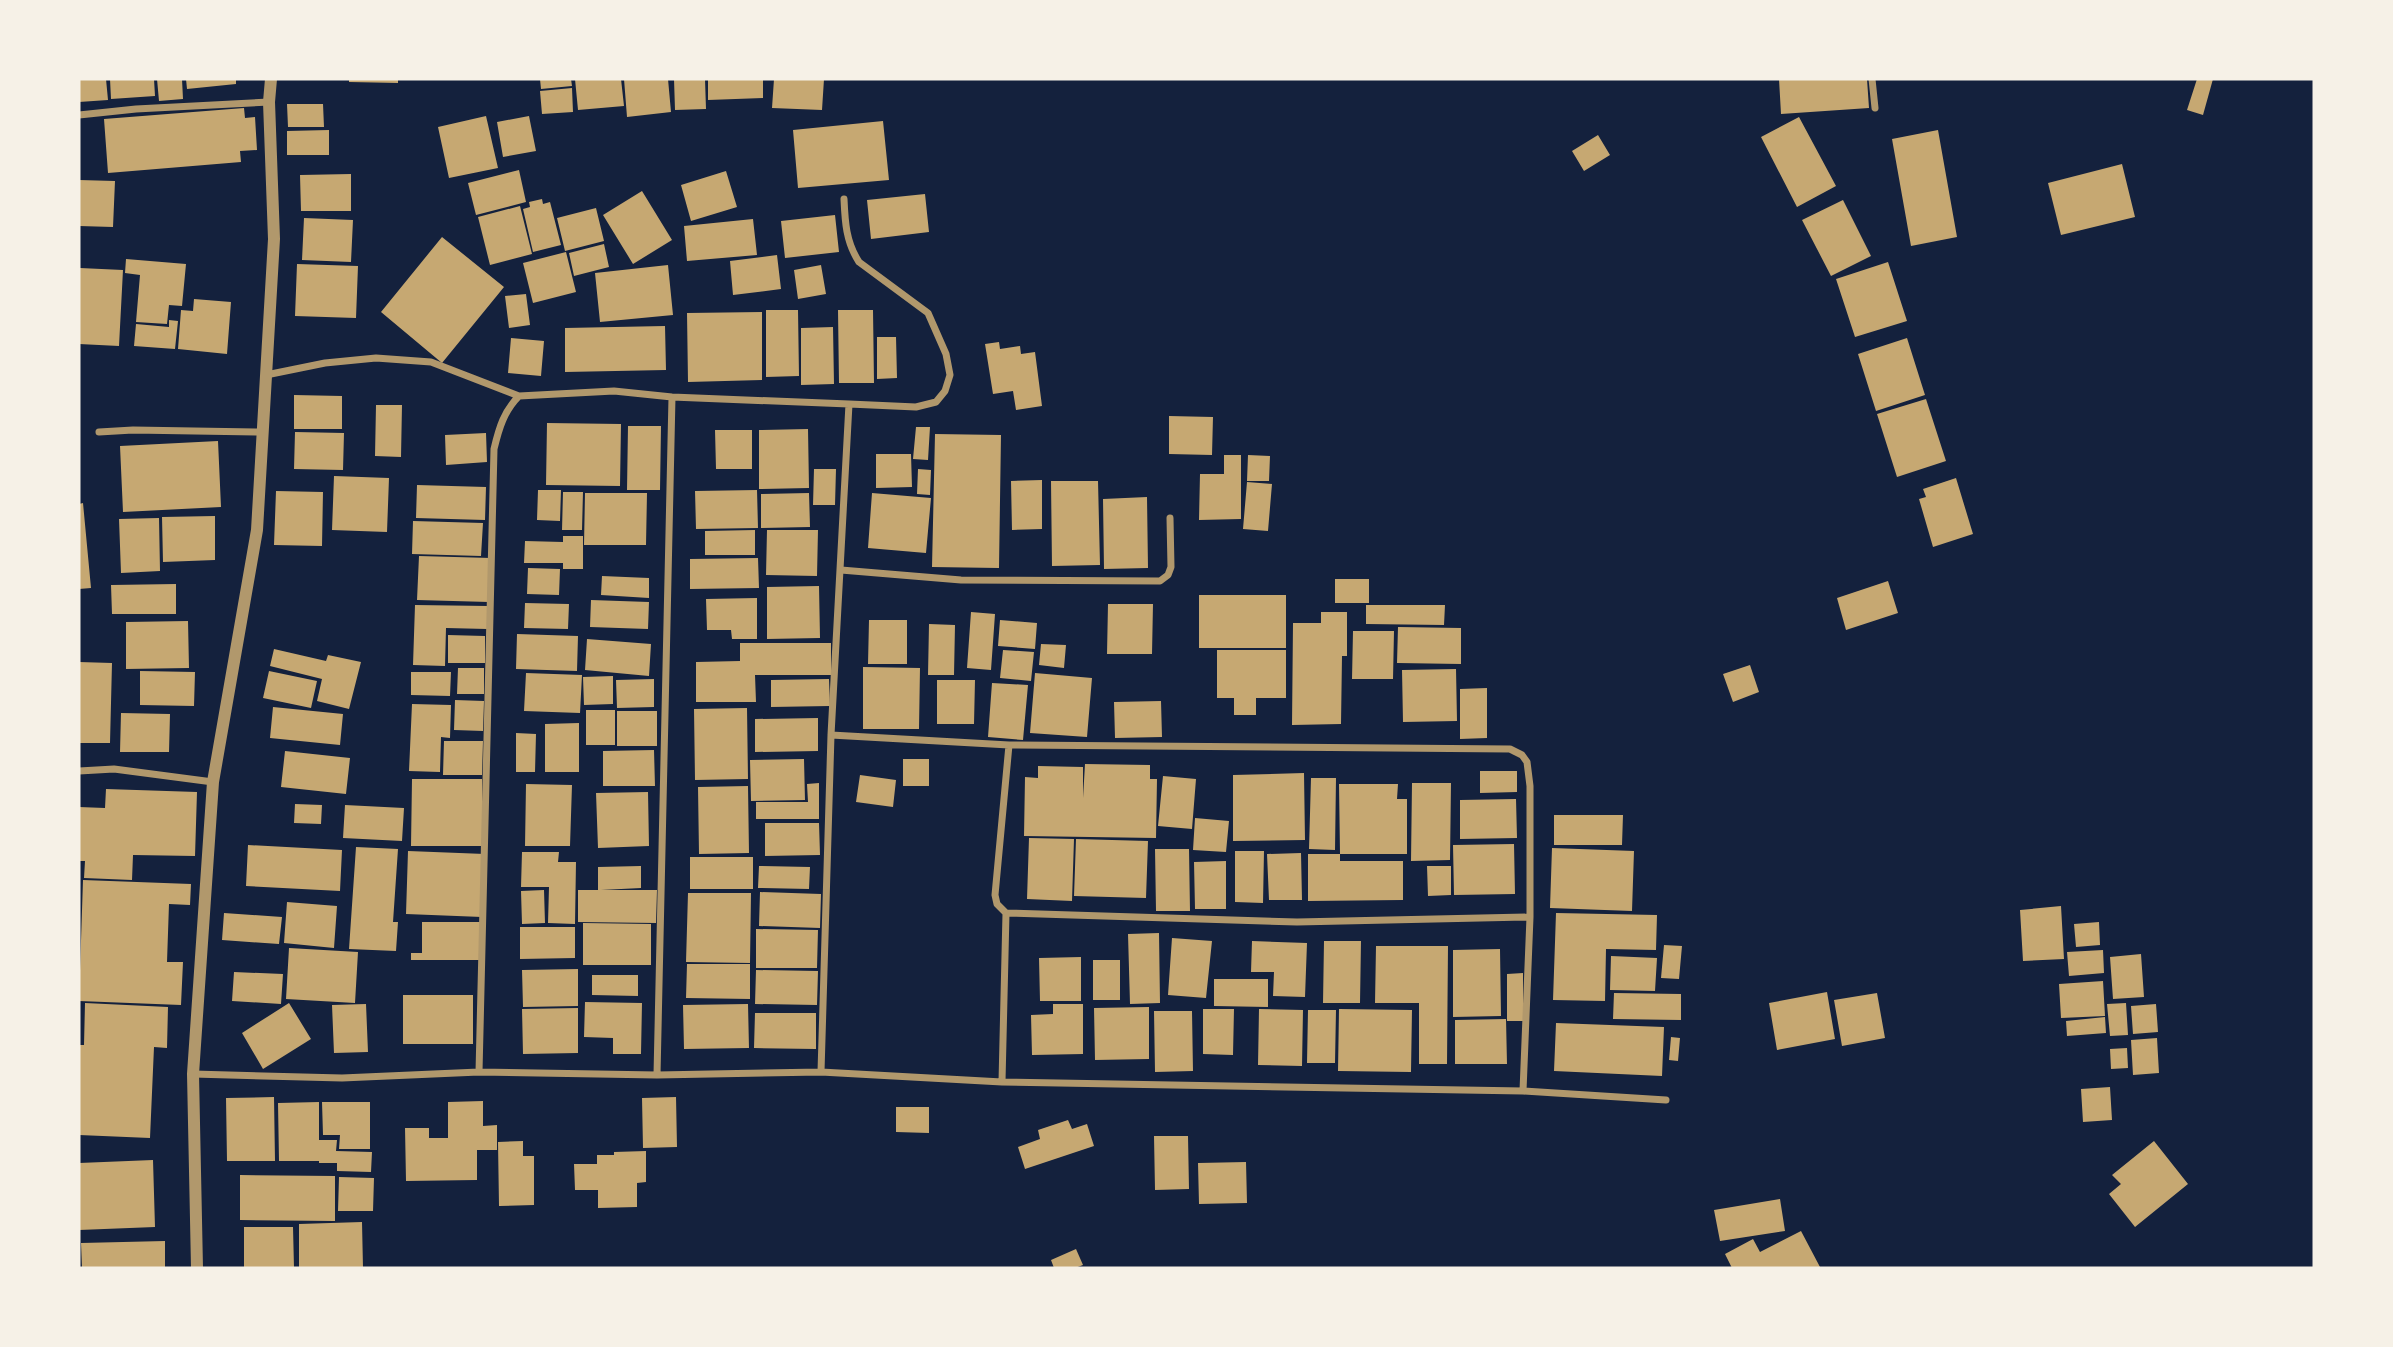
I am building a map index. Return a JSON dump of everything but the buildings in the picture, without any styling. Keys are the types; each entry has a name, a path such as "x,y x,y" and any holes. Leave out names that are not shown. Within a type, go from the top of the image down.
{"street":[{"path":"197,1268 193,1074 213,782 257,530 274,239 269,102 271,79"},
{"path":"1872,79 1875,108"},
{"path":"79,116 136,109 269,102"},
{"path":"265,375 325,363 376,358 431,362 519,396 614,391 672,397 916,407 936,402 945,391 950,375 946,354 928,313 859,262 846,231 844,199"},
{"path":"480,1072 494,449 508,407 519,396"},
{"path":"657,1075 672,397"},
{"path":"821,1072 831,735 849,404"},
{"path":"99,432 262,432"},
{"path":"841,570 961,580 1160,581 1168,575 1171,567 1170,517"},
{"path":"831,735 1009,745 1510,749 1522,755 1527,762 1530,786 1530,917 1522,1091"},
{"path":"1009,745 995,895 997,904 1006,913 1297,922 1530,917"},
{"path":"79,771 114,769 213,782"},
{"path":"1002,1082 1006,913"},
{"path":"193,1074 342,1078 480,1072 657,1075 821,1072 1002,1082 1522,1091 1666,1100"}]}
